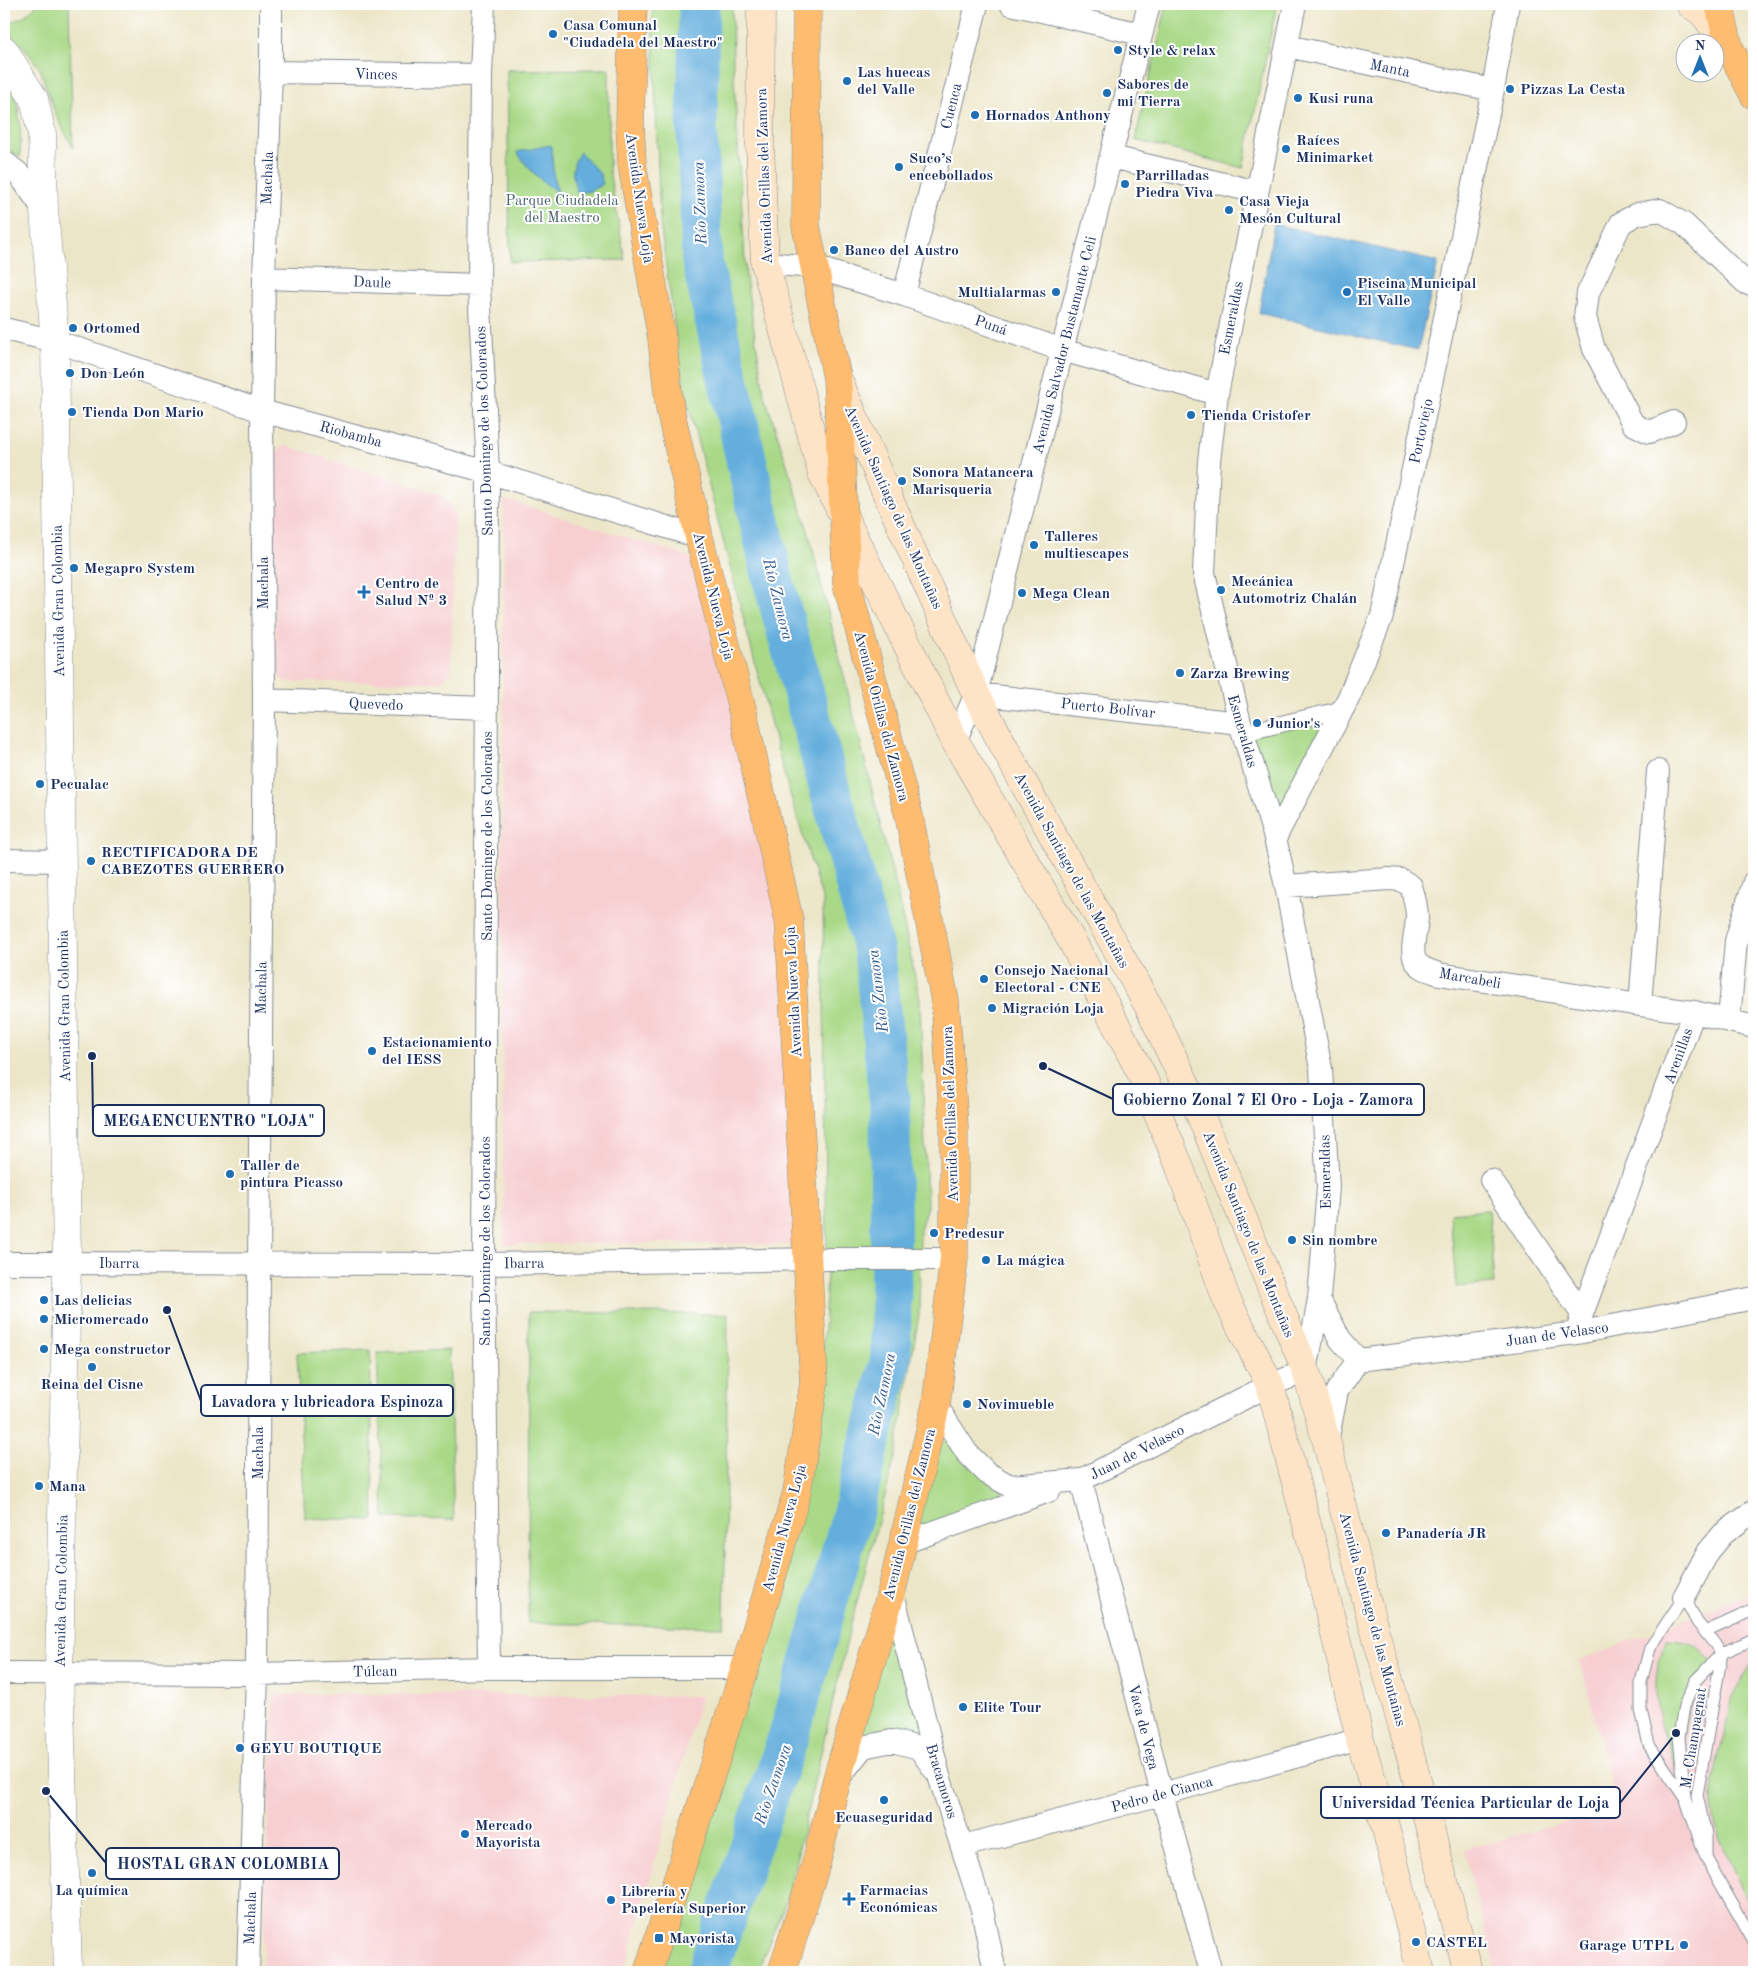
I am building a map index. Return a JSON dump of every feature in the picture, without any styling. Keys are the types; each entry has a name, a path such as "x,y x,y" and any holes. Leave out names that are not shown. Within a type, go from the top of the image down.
{"main road":[{"name":"Avenida Nueva Loja","path":"633,4 630,124 632,164 662,339 670,410 699,537 743,713 789,920 800,1113 819,1259 812,1406 797,1492 746,1668 648,1972"},
{"name":"Avenida Orillas del Zamora","path":"761,4 760,146 765,263 822,473 842,516"},
{"name":"Avenida Orillas del Zamora","path":"782,1972 818,1855 837,1779 892,1590 936,1405 943,1259 954,1126 945,1001 909,816 847,584 842,516 837,378 806,226 807,4"},
{"path":"1690,4 1702,12 1729,47 1754,94"},
{"path":"1719,4 1729,47"},
{"name":"Avenida Santiago de las Montañas","path":"837,378 976,694 1149,1007 1199,1112 1306,1371 1327,1443 1370,1614 1407,1742 1468,1972"},
{"path":"842,516 955,741 1073,943 1141,1073 1179,1166 1226,1298 1270,1385 1325,1593 1360,1739 1387,1833 1421,1972"}],"street":[{"name":"Machala","path":"248,1972 257,1674 264,700 262,411 264,278 271,72 271,4"},
{"name":"Santo Domingo de los Colorados","path":"484,4 481,75 479,285 488,472 484,1264 489,1668"},
{"name":"Cuenca","path":"904,295 977,4"},
{"path":"1011,4 1141,34"},
{"name":"Avenida Salvador Bustamante Celi","path":"955,741 976,694 1112,158 1149,4"},
{"name":"Esmeraldas","path":"1295,4 1217,394 1206,506 1204,573 1210,606 1241,728 1275,838 1321,1069 1328,1186 1319,1299 1306,1371"},
{"name":"Portoviejo","path":"1275,838 1344,709 1382,616 1493,90 1508,4"},
{"name":"Manta","path":"1287,46 1493,90"},
{"name":"Avenida Gran Colombia","path":"4,50 34,99 42,134 44,210 55,341 67,1264 59,1673 68,1972"},
{"name":"Vinces","path":"271,72 481,75"},
{"path":"1112,158 1257,192"},
{"path":"4,162 18,173 44,210"},
{"path":"1674,422 1649,432 1633,424 1594,349 1585,317 1588,293 1621,223 1637,214 1660,210 1684,224 1746,283 1754,286"},
{"name":"Puná","path":"765,263 814,267 904,295 1062,350 1217,394"},
{"name":"Daule","path":"264,278 479,285"},
{"name":"Riobamba","path":"4,329 55,341 262,411 488,472 699,537"},
{"name":"Puerto Bolívar","path":"976,694 1241,728"},
{"name":"Quevedo","path":"264,700 487,708"},
{"path":"1241,728 1344,709"},
{"path":"1640,1005 1658,771"},
{"path":"4,860 62,861"},
{"name":"Marcabeli","path":"1286,886 1389,879 1400,880 1411,886 1414,896 1417,916 1414,951 1416,961 1424,969 1439,974 1640,1005"},
{"path":"1729,1020 1736,941 1754,882"},
{"name":"Arenillas","path":"1579,1323 1694,1012 1640,1005"},
{"path":"1694,1012 1754,1027"},
{"path":"1490,1180 1579,1323"},
{"name":"Ibarra","path":"4,1263 484,1264 943,1259"},
{"name":"Juan de Velasco","path":"1358,1360 1579,1323 1754,1298"},
{"path":"1319,1299 1340,1339 1358,1360 1337,1392 1327,1443"},
{"name":"Juan de Velasco","path":"936,1405 967,1454 987,1473 1010,1486 1080,1480 1270,1385 1306,1371"},
{"path":"903,1543 1080,1480"},
{"name":"Vaca de Vega","path":"1080,1480 1162,1794 1211,1972"},
{"path":"1684,1598 1708,1552 1723,1534 1754,1511"},
{"name":"Bracamoros","path":"892,1590 939,1776 982,1909 995,1972"},
{"name":"Túlcan","path":"4,1674 257,1674 489,1668 746,1668"},
{"name":"Pedro de Cianca","path":"963,1846 1162,1794 1360,1739"},
{"path":"837,1779 863,1747 892,1742 919,1748 939,1776"}],"lane":[{"path":"1684,1598 1705,1632 1722,1653"},
{"name":"M. Champagnat","path":"1684,1598 1650,1648 1641,1682 1641,1710 1649,1744 1686,1800 1706,1858 1754,1942"},
{"path":"1705,1632 1754,1610"},
{"path":"1686,1800 1679,1737 1684,1706 1695,1681 1722,1653 1754,1639"},
{"name":"M. Champagnat","path":"1706,1858 1706,1836 1697,1795 1722,1653"}],"shaded area":[{"name":"Centro de Salud Nº 3","path":"285,445 444,496 455,512 451,671 442,682 285,682 275,674 275,453"},
{"path":"504,499 696,559 776,890 798,1245 682,1243 504,1244 502,913"},
{"path":"1754,1592 1754,1972 1496,1972 1464,1850 1616,1807 1580,1660"},
{"name":"Mercado Mayorista","path":"273,1694 701,1696 624,1972 262,1972"}],"green space":[{"path":"38,4 69,4 73,148 55,113 40,69 24,47 4,29 4,25 23,17"},
{"path":"652,4 732,4 733,63 746,278 764,393 808,530 895,883 920,1000 927,1206 920,1229 919,1314 896,1454 850,1628 787,1899 757,1972 661,1972 819,1428 827,1273 823,901 784,774 683,386 660,223"},
{"path":"1167,4 1277,4 1243,168 1135,140"},
{"name":"Parque Ciudadela del Maestro","path":"609,69 609,170 625,260 510,262 507,70"},
{"path":"4,72 17,102 21,135 20,157 4,147"},
{"path":"1344,709 1275,838 1243,733"},
{"path":"1489,1210 1494,1284 1456,1287 1450,1213"},
{"path":"529,1312 728,1314 724,1627 528,1623"},
{"path":"370,1350 374,1520 305,1518 297,1353"},
{"path":"449,1350 454,1520 384,1518 377,1353"},
{"path":"936,1405 952,1433 1035,1496 903,1543"},
{"path":"892,1590 939,1776 919,1748 863,1747 837,1779"},
{"path":"1666,1640 1685,1642 1697,1646 1716,1671 1706,1680 1692,1702 1676,1768 1664,1735 1657,1705 1657,1674"},
{"path":"1754,1663 1754,1914 1718,1837 1712,1797 1717,1763 1734,1692"}],"water":[{"path":"551,145 554,180 558,192 535,175 517,152"},
{"path":"580,152 600,174 603,184 590,191 577,193 573,167"},
{"name":"Piscina Municipal El Valle","path":"1274,224 1438,262 1418,350 1259,313"}],"waterway":[{"name":"Río Zamora","path":"699,4 697,128 702,261 773,580 874,952 890,1106 891,1357 852,1516 789,1735 707,1972"}],"place":[{"name":"Casa Comunal \"Ciudadela del Maestro\"","path":"553,34"},
{"name":"Style & relax","path":"1118,50"},
{"name":"Las huecas del Valle","path":"847,81"},
{"name":"Pizzas La Cesta","path":"1510,89"},
{"name":"Sabores de mi Tierra","path":"1107,93"},
{"name":"Kusi runa","path":"1298,98"},
{"name":"Hornados Anthony","path":"975,115"},
{"name":"Raíces Minimarket","path":"1286,149"},
{"name":"Suco’s encebollados","path":"899,167"},
{"name":"Parrilladas Piedra Viva","path":"1125,184"},
{"name":"Casa Vieja Mesón Cultural","path":"1229,210"},
{"name":"Banco del Austro","path":"834,250"},
{"name":"Multialarmas","path":"1056,292"},
{"name":"Piscina Municipal El Valle","path":"1347,292"},
{"name":"Ortomed","path":"73,328"},
{"name":"Don León","path":"70,373"},
{"name":"Tienda Don Mario","path":"72,412"},
{"name":"Tienda Cristofer","path":"1191,415"},
{"name":"Sonora Matancera Marisqueria","path":"902,481"},
{"name":"Talleres multiescapes","path":"1034,545"},
{"name":"Megapro System","path":"74,568"},
{"name":"Mecánica Automotriz Chalán","path":"1221,590"},
{"name":"Centro de Salud Nº 3","path":"364,592"},
{"name":"Mega Clean","path":"1022,593"},
{"name":"Zarza Brewing","path":"1180,673"},
{"name":"Junior's","path":"1257,723"},
{"name":"Pecualac","path":"40,784"},
{"name":"RECTIFICADORA DE CABEZOTES GUERRERO","path":"91,861"},
{"name":"Consejo Nacional Electoral - CNE","path":"984,979"},
{"name":"Migración Loja","path":"992,1008"},
{"name":"Estacionamiento del IESS","path":"372,1051"},
{"name":"MEGAENCUENTRO \"LOJA\"","path":"92,1056"},
{"name":"Gobierno Zonal 7 El Oro - Loja - Zamora","path":"1043,1066"},
{"name":"Taller de pintura Picasso","path":"230,1174"},
{"name":"Predesur","path":"934,1233"},
{"name":"Sin nombre","path":"1292,1240"},
{"name":"La mágica","path":"986,1260"},
{"name":"Las delicias","path":"44,1300"},
{"name":"Lavadora y lubricadora Espinoza","path":"167,1310"},
{"name":"Micromercado","path":"44,1319"},
{"name":"Mega constructor","path":"44,1349"},
{"name":"Reina del Cisne","path":"92,1367"},
{"name":"Novimueble","path":"967,1404"},
{"name":"Mana","path":"39,1486"},
{"name":"Panadería JR","path":"1386,1533"},
{"name":"Elite Tour","path":"963,1707"},
{"name":"Universidad Técnica Particular de Loja","path":"1676,1733"},
{"name":"GEYU BOUTIQUE","path":"240,1748"},
{"name":"HOSTAL GRAN COLOMBIA","path":"46,1791"},
{"name":"Ecuaseguridad","path":"884,1800"},
{"name":"Mercado Mayorista","path":"465,1834"},
{"name":"La química","path":"92,1873"},
{"name":"Farmacias Económicas","path":"849,1899"},
{"name":"Librería y Papelería Superior","path":"611,1900"},
{"name":"Mayorista","path":"659,1938"},
{"name":"CASTEL","path":"1416,1942"},
{"name":"Garage UTPL","path":"1684,1945"}]}
